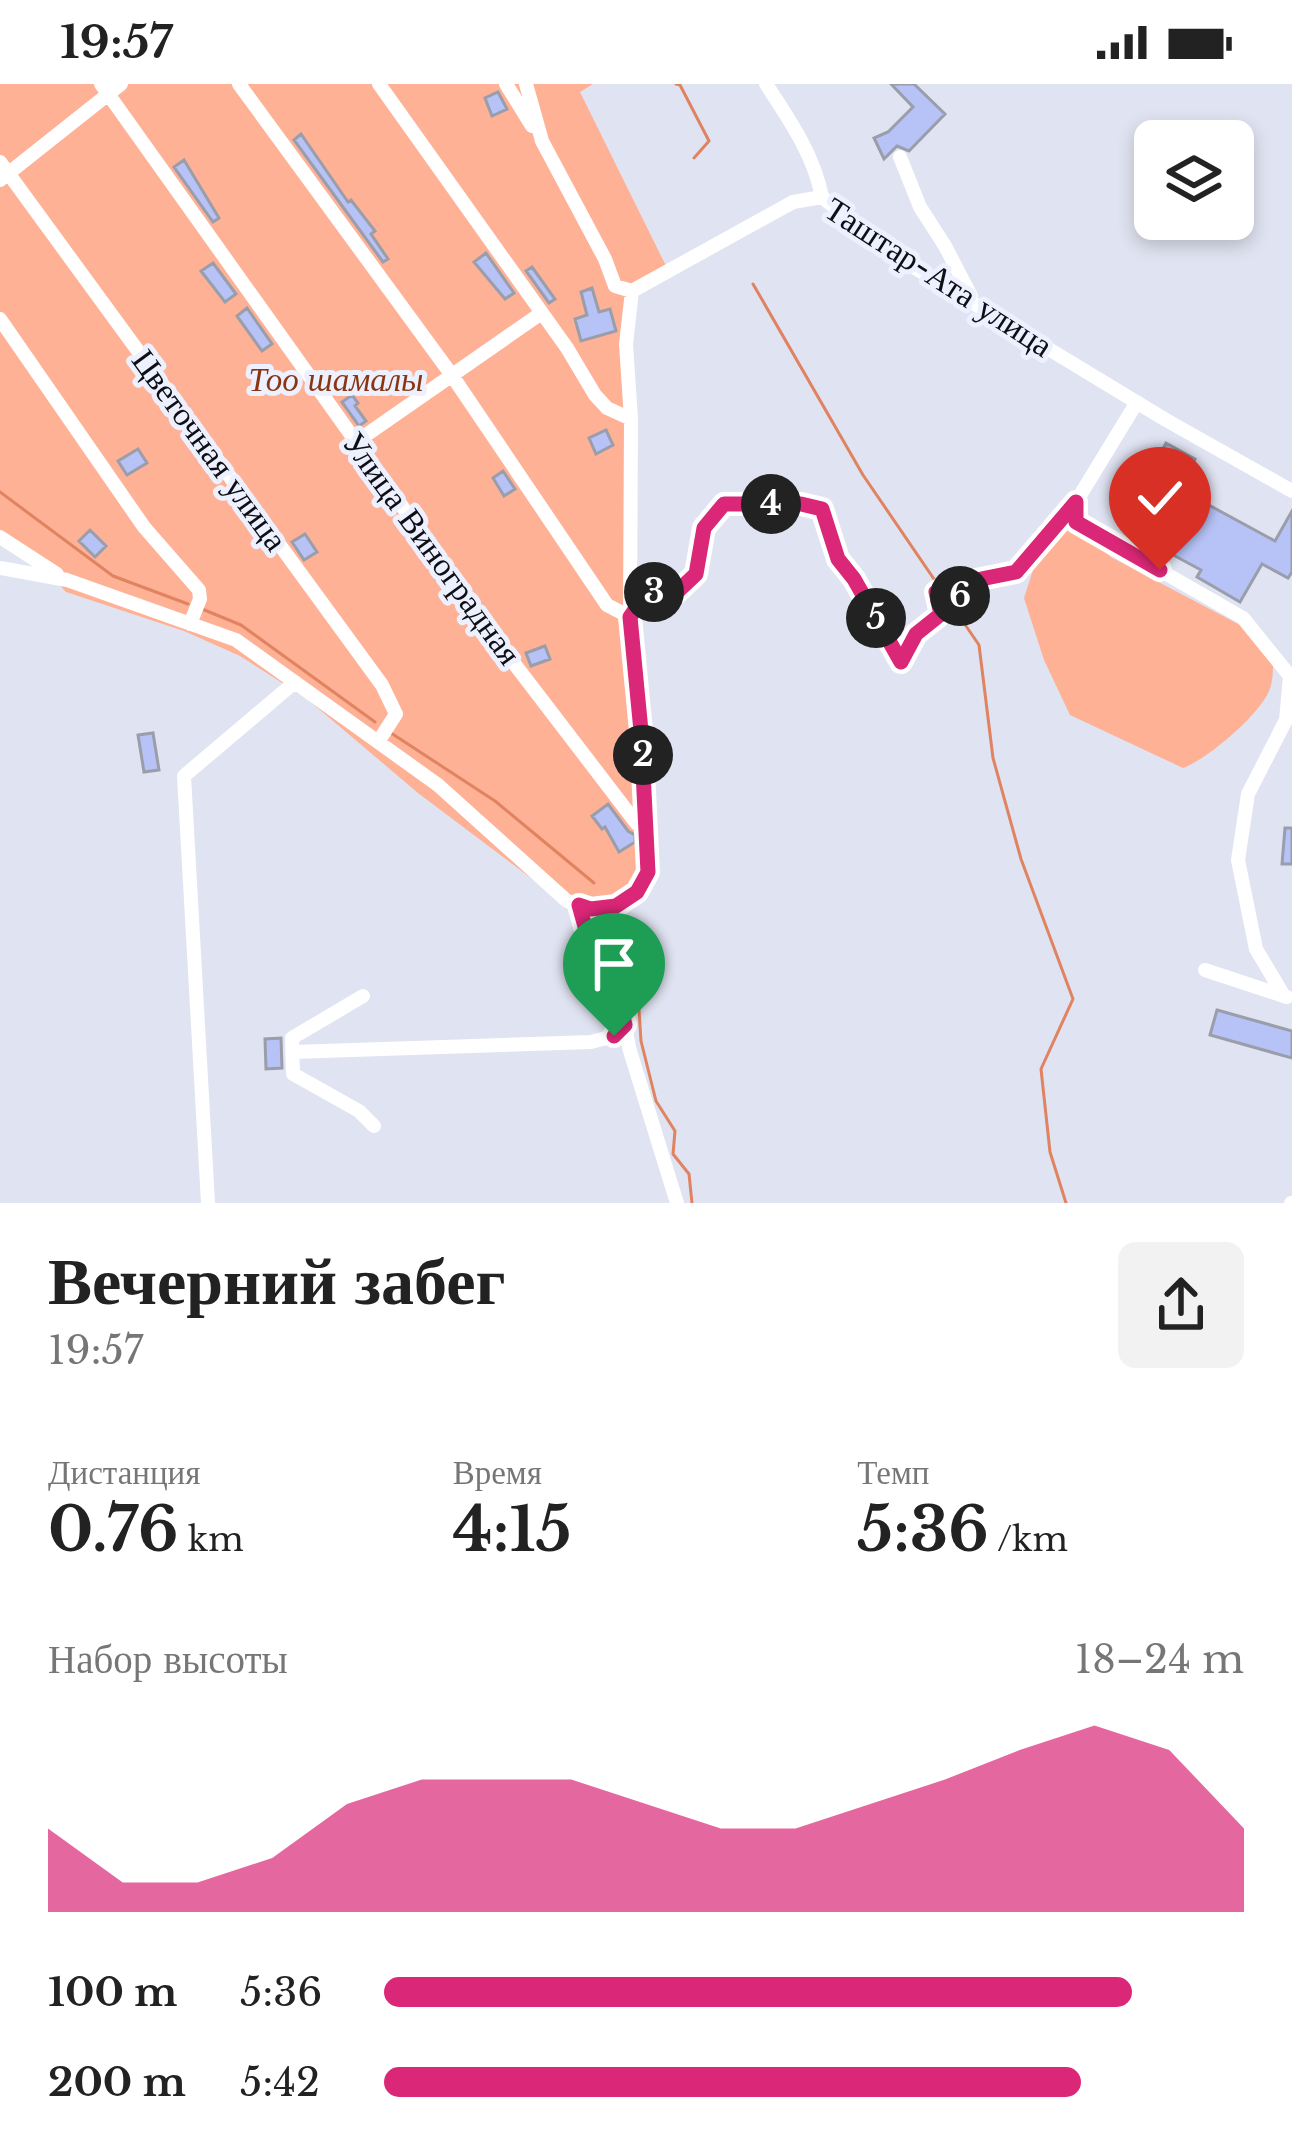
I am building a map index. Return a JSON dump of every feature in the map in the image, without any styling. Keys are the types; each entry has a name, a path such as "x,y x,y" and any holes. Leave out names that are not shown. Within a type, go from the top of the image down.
{"street":[{"path":"238,84 451,374 607,605 630,617"},
{"path":"379,84 596,395 607,408 632,419"},
{"path":"0,568 67,580 236,640 438,785 567,901 591,909 616,906 637,892 648,872 630,617 632,419 626,344 632,291 615,286 542,141 506,84"},
{"path":"526,84 542,141"},
{"path":"766,84 818,176 822,197"},
{"path":"3,172 110,87"},
{"name":"Улица Виноградная","path":"110,87 527,680 637,824 646,825"},
{"path":"900,157 920,207 975,302"},
{"name":"Цветочная улица","path":"3,172 382,685 397,714 378,742"},
{"name":"Таштар-Ата улица","path":"632,291 793,202 822,197 892,254 1292,491"},
{"path":"356,442 540,314"},
{"path":"0,319 144,527 199,590 190,624"},
{"path":"1137,402 1076,502 1076,522 1244,618 1290,676 1286,720 1248,794 1238,860 1256,949 1288,997"},
{"path":"0,537 67,580"},
{"path":"208,1203 184,776 295,682"},
{"path":"579,905 589,941 621,1008 677,1203"},
{"path":"1205,970 1288,997"},
{"path":"363,996 292,1038 293,1074 359,1112 374,1126"},
{"path":"292,1052 591,1042 614,1036 625,1025"}],"path":[{"path":"630,617 647,592 677,592 696,574 704,528 724,504 801,504 822,509 838,559 901,662 916,634 941,614 936,592 951,584 958,599 971,581 1016,572 1076,502"}],"green space":[{"name":"Тоо шамалы","path":"0,84 593,84 580,92 668,270 632,291 630,617 648,871 636,892 591,909 539,884 418,793 306,698 240,656 184,631 66,592 28,551 0,532"},
{"path":"1061,520 1111,557 1240,625 1273,662 1263,701 1206,756 1183,768 1070,715 1044,660 1024,598 1033,570"}],"building":[{"path":"891,84 914,84 945,114 909,151 897,146 884,159 874,138 888,132 913,107"},
{"path":"498,92 507,109 492,116 485,98"},
{"path":"301,134 348,202 375,231 371,234 388,259 383,262 294,140"},
{"path":"184,160 219,218 213,222 174,167"},
{"path":"486,253 514,293 505,299 474,262"},
{"path":"213,263 236,294 225,302 201,271"},
{"path":"532,267 555,299 549,303 526,271"},
{"path":"592,288 599,312 610,309 616,331 581,341 575,319 587,315 581,292"},
{"path":"247,308 272,344 262,351 237,316"},
{"path":"352,395 366,421 359,426 342,402"},
{"path":"606,430 613,445 596,454 589,438"},
{"path":"1166,443 1195,459 1190,469 1181,464 1170,484 1275,541 1292,511 1292,572 1288,578 1262,564 1240,602 1197,577 1201,570 1127,530 1144,498 1138,495"},
{"path":"138,449 147,463 127,475 118,461"},
{"path":"503,471 515,489 504,496 493,478"},
{"path":"90,530 106,546 95,557 79,541"},
{"path":"305,534 317,552 304,560 292,542"},
{"path":"545,646 550,659 531,666 526,653"},
{"path":"153,733 159,770 144,772 138,735"},
{"path":"608,804 635,835 635,842 619,852 605,827 592,816"},
{"path":"1285,828 1292,828 1292,864 1282,864"},
{"path":"1217,1010 1292,1031 1292,1058 1210,1035"},
{"path":"281,1038 282,1068 266,1069 265,1039"}],"waterway":[{"path":"676,84 709,141 694,158"},
{"path":"753,284 863,475 979,645 993,758 1021,859 1073,999 1041,1069 1050,1152 1066,1203"},
{"path":"0,492 113,576 188,604"},
{"path":"202,609 241,625 375,722"},
{"path":"391,733 495,801 594,883"},
{"path":"613,933 611,946 629,971 639,1010 641,1041 656,1101 675,1131 673,1154 689,1174 692,1203"}],"route":[{"path":"614,1036 625,1025 621,1008 589,941 579,905 591,909 616,906 637,892 648,872 630,617 647,592 677,592 696,574 704,528 724,504 801,504 822,509 838,559 901,662 916,634 941,614 936,592 951,584 958,599 971,581 1016,572 1076,502 1076,522 1160,570"}]}
